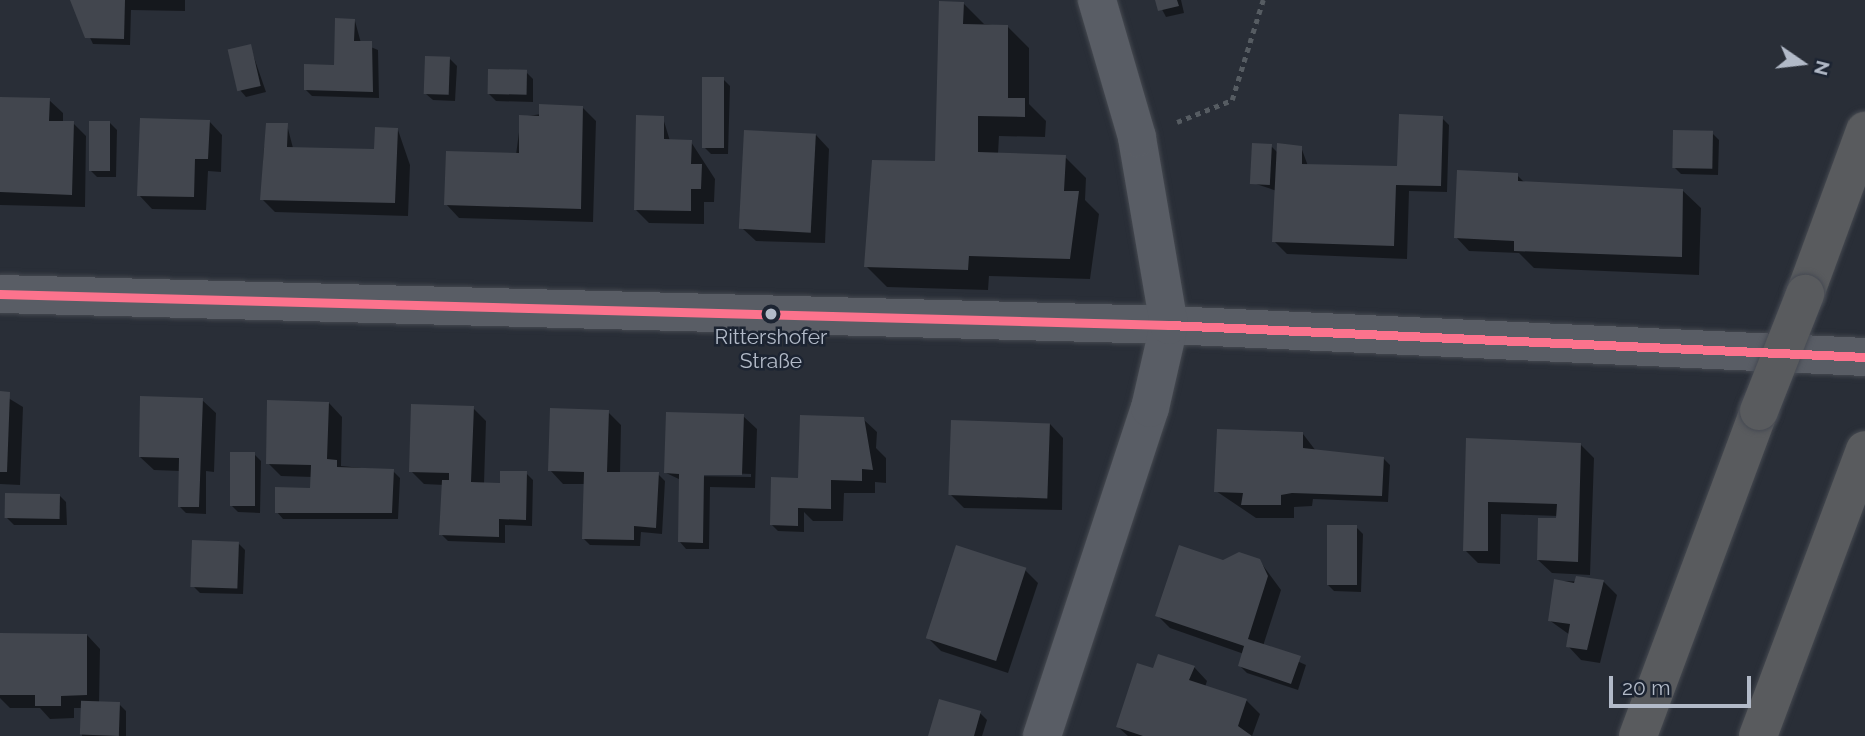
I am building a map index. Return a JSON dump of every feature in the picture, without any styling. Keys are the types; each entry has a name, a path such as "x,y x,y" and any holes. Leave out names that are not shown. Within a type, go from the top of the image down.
{"highway":[{"path":"1638,736 1865,131"},
{"path":"1758,736 1865,450"}],"street":[{"path":"1042,736 1150,408 1169,325 1137,137 1097,0"},
{"path":"0,294 1169,325 1865,357"}],"path":[{"path":"1137,137 1232,100 1263,0"}],"building":[{"path":"70,0 125,0 124,39 85,38"},
{"path":"1155,0 1177,0 1179,6 1158,11"},
{"path":"939,1 964,2 963,24 1008,25 1008,98 1025,98 1025,117 978,116 978,152 1066,155 1064,191 1079,191 1070,259 969,256 968,270 864,267 872,160 935,161"},
{"path":"335,18 355,19 354,41 372,41 373,92 304,90 304,64 334,65"},
{"path":"251,44 261,86 237,91 228,49"},
{"path":"425,56 450,57 449,95 424,94"},
{"path":"488,69 527,70 527,95 488,94"},
{"path":"702,77 724,77 724,148 702,148"},
{"path":"0,97 50,98 49,121 74,121 72,195 0,192"},
{"path":"539,104 583,106 581,209 444,205 446,151 519,153 519,115 539,116"},
{"path":"1399,114 1443,116 1441,186 1396,185 1394,246 1272,242 1277,143 1302,146 1302,164 1397,166"},
{"path":"636,115 664,116 664,139 692,140 691,164 702,164 701,189 691,189 691,211 634,210"},
{"path":"140,118 210,120 208,159 195,159 194,197 137,196"},
{"path":"89,121 110,121 110,171 89,171"},
{"path":"266,123 288,123 287,147 374,149 375,127 398,128 395,203 260,200"},
{"path":"744,130 816,134 811,233 739,229"},
{"path":"1673,130 1713,131 1712,169 1672,168"},
{"path":"1252,143 1272,144 1270,185 1250,184"},
{"path":"1457,170 1518,173 1518,181 1683,189 1682,257 1514,251 1514,241 1454,238"},
{"path":"0,391 10,392 7,472 0,472"},
{"path":"140,396 203,398 199,507 178,507 179,458 139,457"},
{"path":"267,400 329,402 327,459 337,460 337,467 394,469 392,513 275,513 275,487 310,488 311,465 266,464"},
{"path":"411,404 474,406 471,482 500,483 500,471 527,471 526,520 499,519 499,537 439,535 442,480 449,480 449,473 409,472"},
{"path":"550,408 609,410 607,472 659,472 656,528 634,526 634,540 582,539 584,472 548,471"},
{"path":"666,412 744,414 742,475 704,475 703,543 678,542 679,474 664,473"},
{"path":"800,415 864,417 873,470 862,469 862,481 831,480 831,509 798,508 798,526 770,525 771,477 798,478"},
{"path":"951,420 1050,423 1047,498 948,495"},
{"path":"1217,429 1303,432 1303,448 1384,457 1382,496 1292,493 1281,495 1281,505 1241,505 1243,493 1214,492"},
{"path":"1466,438 1581,443 1578,562 1537,560 1538,518 1556,518 1557,504 1488,502 1488,551 1463,551"},
{"path":"230,452 255,452 255,506 230,506"},
{"path":"5,493 60,494 60,519 5,518"},
{"path":"1327,525 1357,525 1357,585 1327,585"},
{"path":"192,540 239,542 237,589 190,587"},
{"path":"956,545 1026,568 996,661 926,638"},
{"path":"1179,545 1223,560 1239,552 1260,559 1268,576 1248,639 1301,656 1291,684 1238,666 1244,646 1155,616"},
{"path":"1576,576 1604,580 1587,650 1566,647 1570,624 1548,621 1554,579 1574,583"},
{"path":"0,633 87,634 87,695 61,696 61,706 35,706 35,695 0,695"},
{"path":"1158,654 1195,666 1189,680 1247,699 1238,726 1252,736 1143,736 1116,727 1137,663 1153,668"},
{"path":"939,699 981,711 974,736 928,736"},
{"path":"81,701 120,702 119,736 80,735"}],"transit line":[{"path":"0,294 1169,325 1865,357"}],"place":[{"name":"Rittershofer Straße","path":"771,314"}]}
